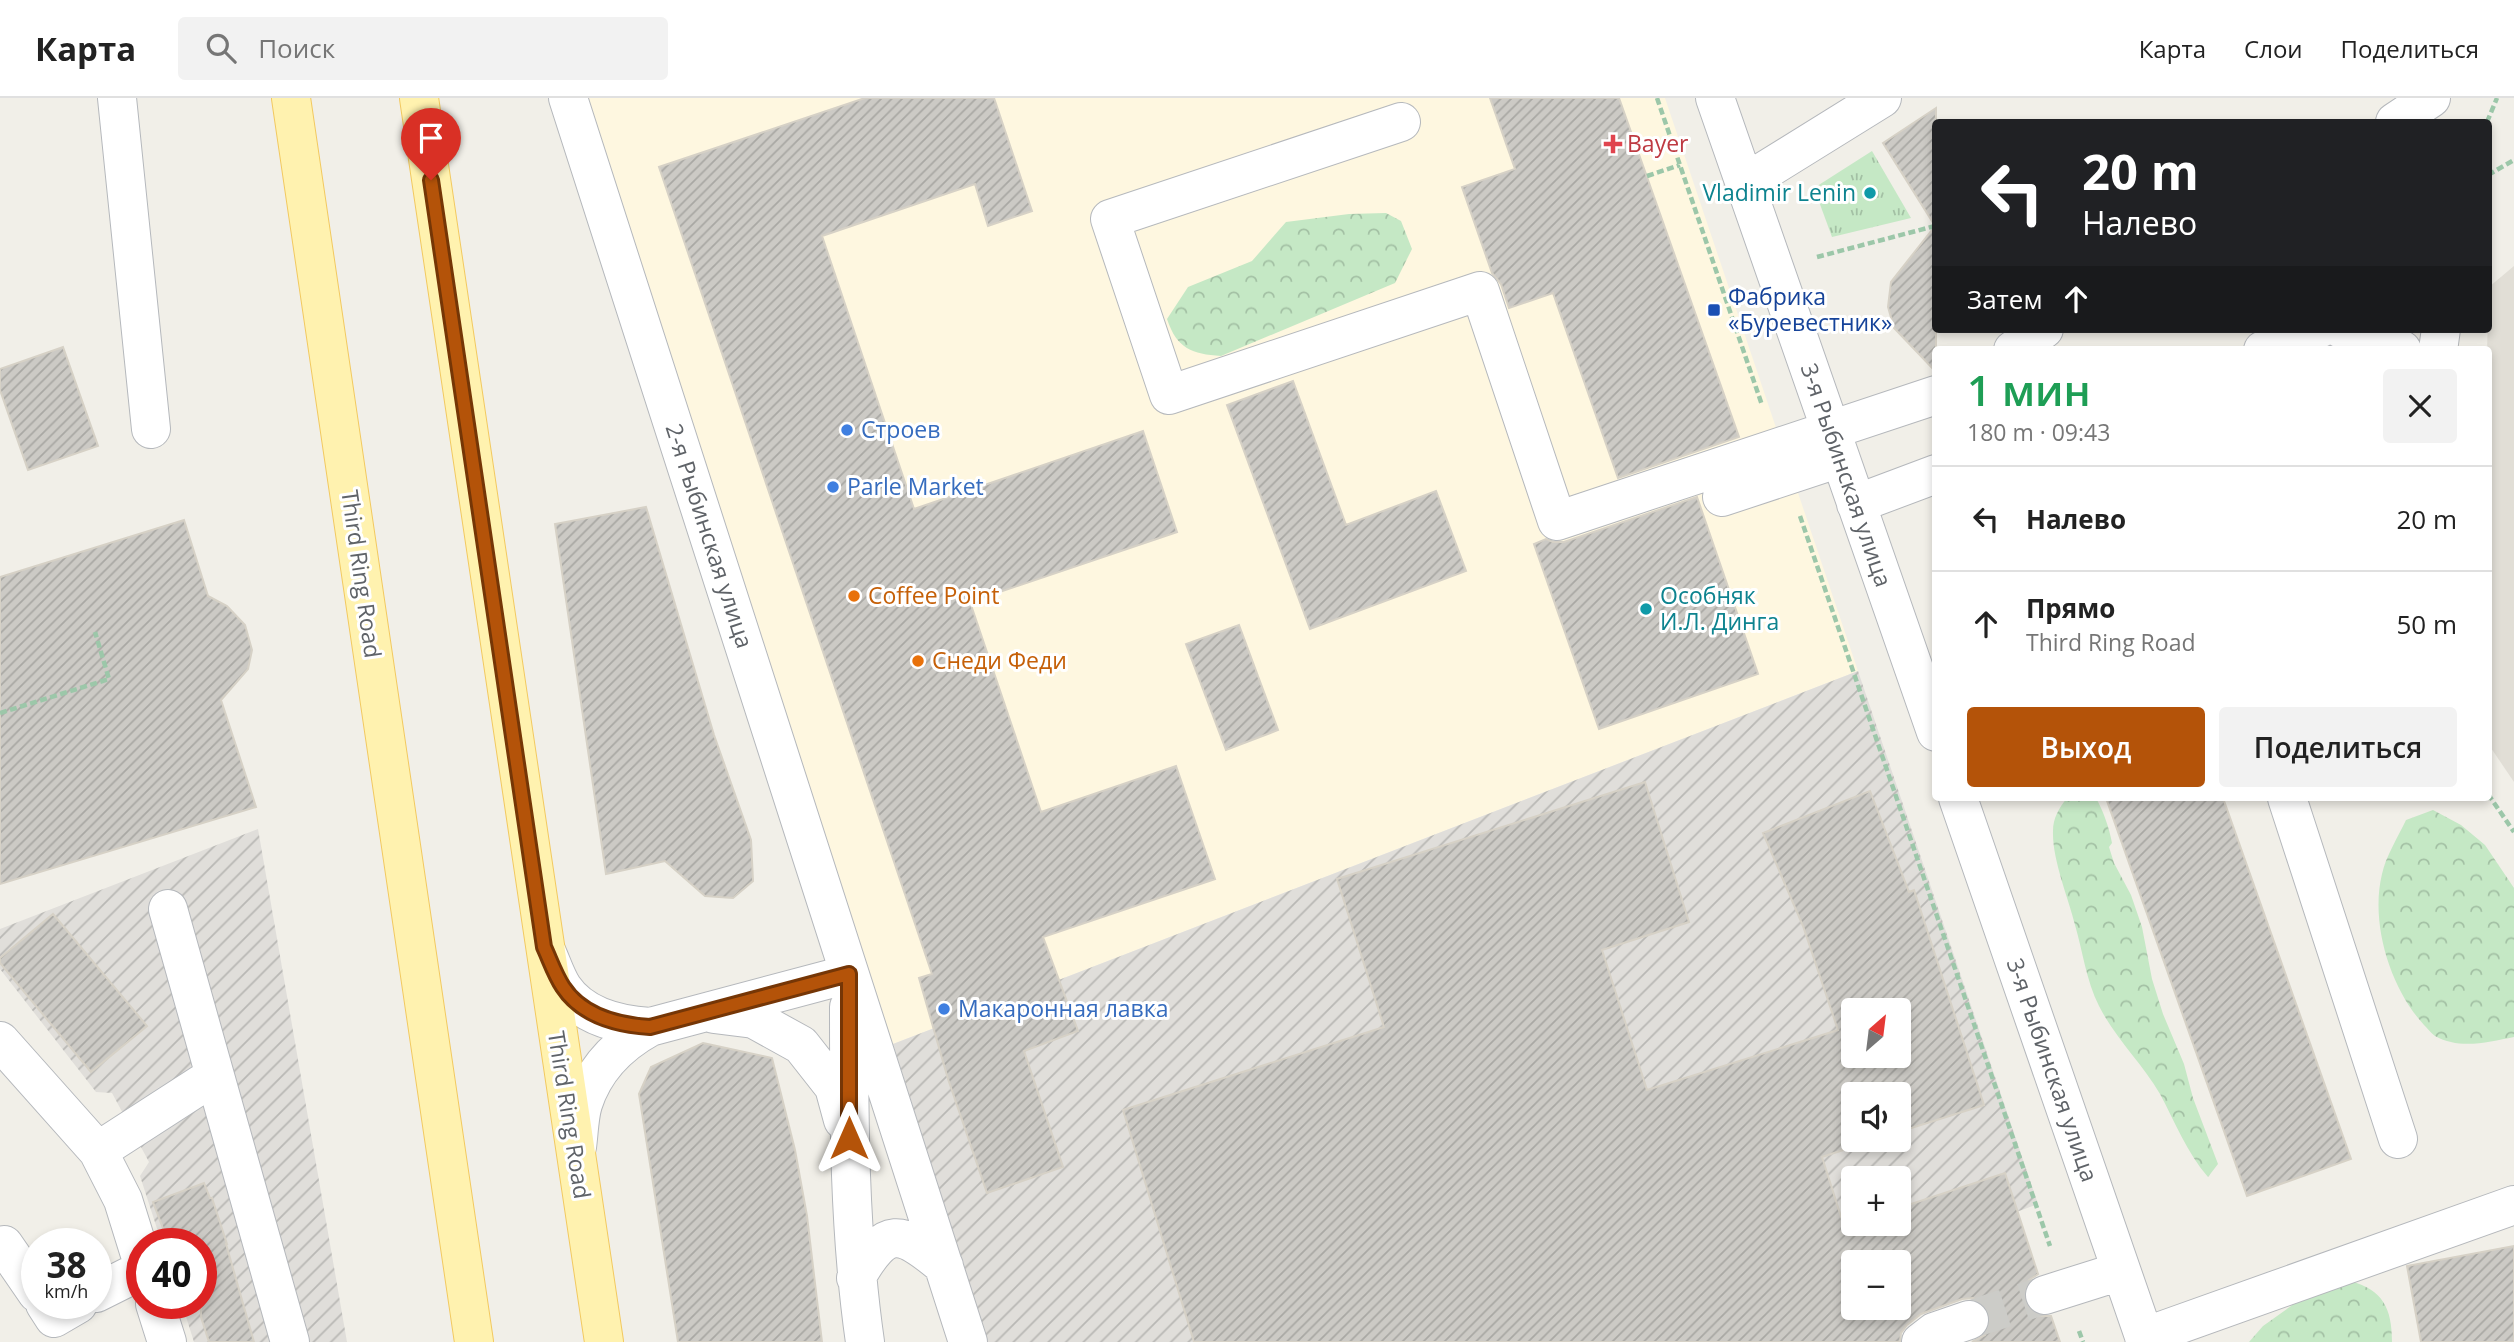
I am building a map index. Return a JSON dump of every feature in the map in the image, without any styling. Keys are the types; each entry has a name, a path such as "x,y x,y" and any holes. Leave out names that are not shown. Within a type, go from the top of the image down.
{"main road":[{"name":"Third Ring Road","path":"291,98 474,1342"},
{"name":"Third Ring Road","path":"419,98 604,1342"}],"street":[{"path":"117,98 150,429"},
{"name":"2-я Рыбинская улица","path":"568,98 968,1342"},
{"name":"3-я Рыбинская улица","path":"1715,98 1932,721"},
{"path":"1745,183 1882,98"},
{"path":"2400,119 2431,98"},
{"path":"1401,122 1110,219 1169,395 1480,291 1557,521 1782,462 1835,444 1932,397"},
{"path":"2019,346 2038,333"},
{"path":"2274,346 2308,333"},
{"path":"2353,333 2390,346"},
{"path":"1722,497 1782,462"},
{"path":"1856,504 1932,476"},
{"name":"3-я Рыбинская улица","path":"1959,801 2145,1339"},
{"path":"2288,801 2398,1139"},
{"path":"168,909 290,1342"},
{"path":"544,947 564,988 580,1005 623,1026 650,1027"},
{"path":"576,1159 582,1106 592,1082 608,1059 628,1039 650,1027 849,974"},
{"name":"2-я Рыбинская улица","path":"849,974 849,1138 856,1278 865,1342"},
{"path":"702,1013 754,1019 801,1045 834,1087 849,1138"},
{"path":"0,1041 97,1151 123,1200 132,1228"},
{"path":"97,1151 214,1076"},
{"path":"2145,1339 2514,1205"},
{"path":"856,1278 871,1252 883,1241 895,1237 921,1247 943,1266"},
{"path":"4,1245 21,1270"},
{"path":"2055,1292 2121,1271"},
{"path":"160,1319 167,1342"}],"path":[{"path":"1657,98 1782,462 2055,1292 2083,1342"},
{"path":"2488,119 2497,98"},
{"path":"2492,173 2514,160"},
{"path":"1647,176 1680,165"},
{"path":"1816,257 1932,227"},
{"path":"0,713 109,679 95,632"},
{"path":"2492,800 2514,832"}],"shaded area":[{"path":"585,98 1665,98 1858,671 893,1044"},
{"path":"2514,266 2514,782 2492,749 2492,346 2487,346 2488,333 2492,333 2492,284"},
{"path":"1858,671 2038,1204 1940,1240 1900,1250 1841,1250 1841,1271 1617,1342 988,1342 893,1044"},
{"path":"258,829 347,1342 194,1342 187,1319 217,1319 217,1228 157,1228 140,1176 149,1162 112,1093 96,1092 0,969 0,929"}],"green space":[{"path":"1872,151 1911,218 1832,237 1814,188"},
{"path":"1386,213 1401,221 1412,249 1395,283 1221,356 1202,354 1187,348 1171,329 1167,319 1188,287 1252,261 1286,222 1349,214"},
{"path":"2065,801 2097,801 2106,820 2112,843 2109,847 2142,927 2152,979 2163,1014 2184,1064 2193,1098 2218,1164 2208,1177 2188,1148 2160,1094 2105,1018 2095,996 2053,842 2053,826"},
{"path":"2433,810 2461,825 2485,845 2514,888 2514,1037 2464,1044 2435,1036 2412,1010 2393,974 2381,934 2379,893 2382,874 2389,853 2406,820"},
{"path":"2350,1281 2378,1295 2383,1302 2390,1319 2392,1342 2249,1342 2263,1326 2291,1306 2302,1293"}],"building":[{"path":"865,98 994,98 1032,211 988,226 975,184 822,236 914,509 1143,431 1177,532 970,602 1041,812 1176,766 1215,879 1043,937 1078,1031 1024,1051 1063,1167 987,1193 948,1079 919,978 932,974 659,167"},
{"path":"1490,98 1619,98 1739,437 1618,478 1553,293 1509,308 1501,284 1492,273 1462,187 1515,169"},
{"path":"1936,108 1936,119 1932,119 1932,221 1883,143"},
{"path":"1932,230 1932,333 1936,333 1936,346 1932,346 1932,368 1894,328 1888,307 1891,282"},
{"path":"63,347 98,446 28,470 0,390 0,369"},
{"path":"1293,381 1346,525 1436,491 1466,571 1310,629 1227,405"},
{"name":"Особняк И.Л. Динга","path":"1697,497 1758,674 1599,729 1534,544 1546,539 1564,542"},
{"path":"646,507 714,735 751,840 753,881 733,898 705,896 665,861 606,874 555,524"},
{"path":"184,520 208,596 227,606 245,625 252,650 248,669 221,700 256,807 0,884 0,577"},
{"path":"1239,625 1278,730 1226,750 1186,644"},
{"path":"1645,782 1689,922 1602,950 1647,1090 1838,1030 1803,926 1763,833 1870,791 1909,892 1914,890 1984,1105 1911,1128 1911,1082 1841,1082 1841,1151 1822,1157 1841,1217 1841,1236 1911,1236 1911,1204 2005,1173 2038,1274 2029,1280 2024,1290 2024,1302 2030,1311 2040,1316 2051,1316 2060,1342 1972,1342 1985,1335 1991,1324 1984,1304 1973,1298 1962,1299 1921,1314 1901,1333 1900,1342 1194,1342 1123,1110 1384,1027 1337,879"},
{"path":"2107,801 2224,801 2351,1159 2247,1196"},
{"path":"53,914 147,1026 91,1072 0,963 0,958"},
{"path":"703,1043 772,1058 795,1150 807,1216 822,1342 678,1342 639,1094 651,1067"},
{"path":"204,1183 212,1198 227,1244 254,1342 209,1342 202,1319 217,1319 217,1228 163,1228 153,1202"},
{"path":"2514,1246 2514,1342 2421,1342 2407,1266"}],"tunnel":[{"path":"1969,1320 2045,1295"}],"place":[{"name":"Bayer","path":"1613,144"},
{"name":"Vladimir Lenin","path":"1870,193"},
{"name":"Фабрика «Буревестник»","path":"1714,310"},
{"name":"Строев","path":"847,430"},
{"name":"Parle Market","path":"833,487"},
{"name":"Coffee Point","path":"854,596"},
{"name":"Особняк И.Л. Динга","path":"1646,609"},
{"name":"Снеди Феди","path":"918,661"},
{"name":"Макаронная лавка","path":"944,1009"}],"route":[{"path":"431,180 544,947 564,988 580,1005 623,1026 650,1027 849,974 849,1138"}]}
